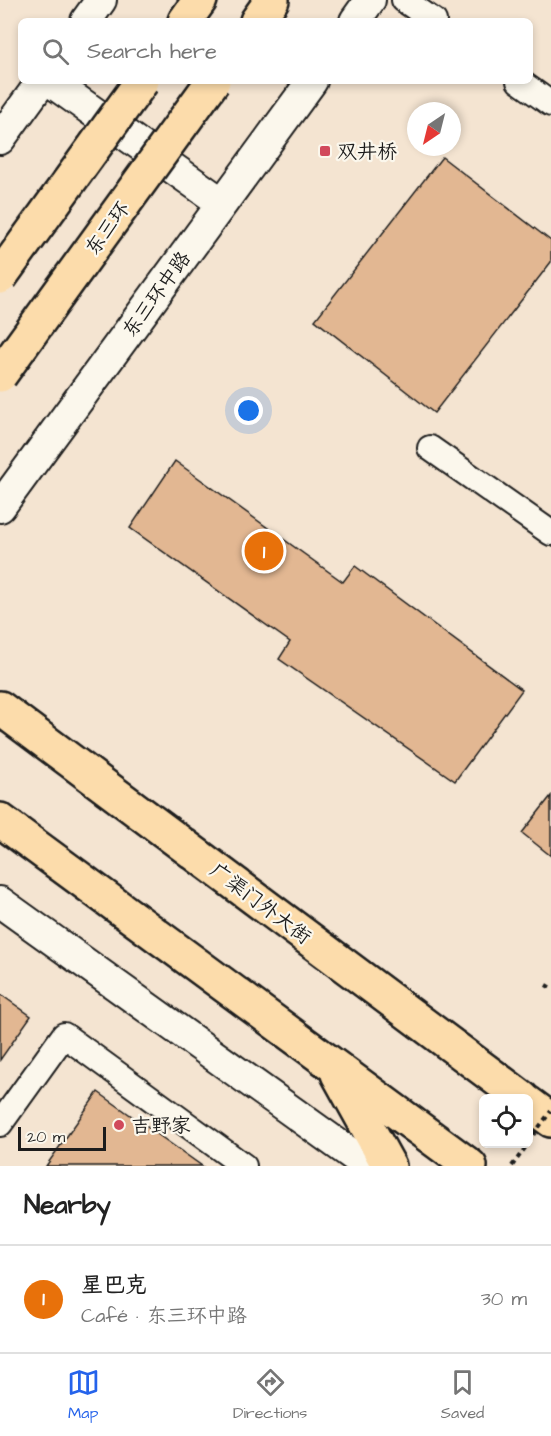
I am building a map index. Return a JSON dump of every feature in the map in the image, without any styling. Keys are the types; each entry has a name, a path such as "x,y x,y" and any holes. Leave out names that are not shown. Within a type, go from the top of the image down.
{"main road":[{"path":"187,18 200,0"},
{"path":"259,18 272,0"},
{"path":"0,277 140,84"},
{"name":"东三环","path":"0,375 211,84"},
{"name":"广渠门外大街","path":"0,708 517,1094"},
{"path":"0,820 470,1166"},
{"path":"333,1065 389,1166"},
{"path":"533,1107 551,1120"}],"street":[{"path":"88,18 101,0"},
{"path":"357,18 370,0"},
{"path":"404,0 430,18"},
{"path":"0,139 40,84"},
{"path":"54,84 222,203"},
{"name":"东三环中路","path":"0,507 310,84"},
{"path":"523,84 551,104"},
{"path":"430,448 551,533"},
{"path":"0,902 368,1166"},
{"path":"0,1124 63,1035 244,1166"}],"path":[{"path":"533,1136 551,1111"},
{"path":"512,1166 525,1148"}],"building":[{"path":"442,157 551,241 551,262 434,413 315,320"},
{"path":"175,461 343,582 355,566 522,690 455,781 279,659 290,642 130,528"},
{"path":"551,796 551,856 522,833"},
{"path":"0,994 31,1016 0,1060"},
{"path":"98,1092 202,1166 46,1166"}],"place":[{"name":"双井桥","path":"325,151"},
{"name":"星巴克","path":"264,551"},
{"name":"吉野家","path":"119,1125"}]}
